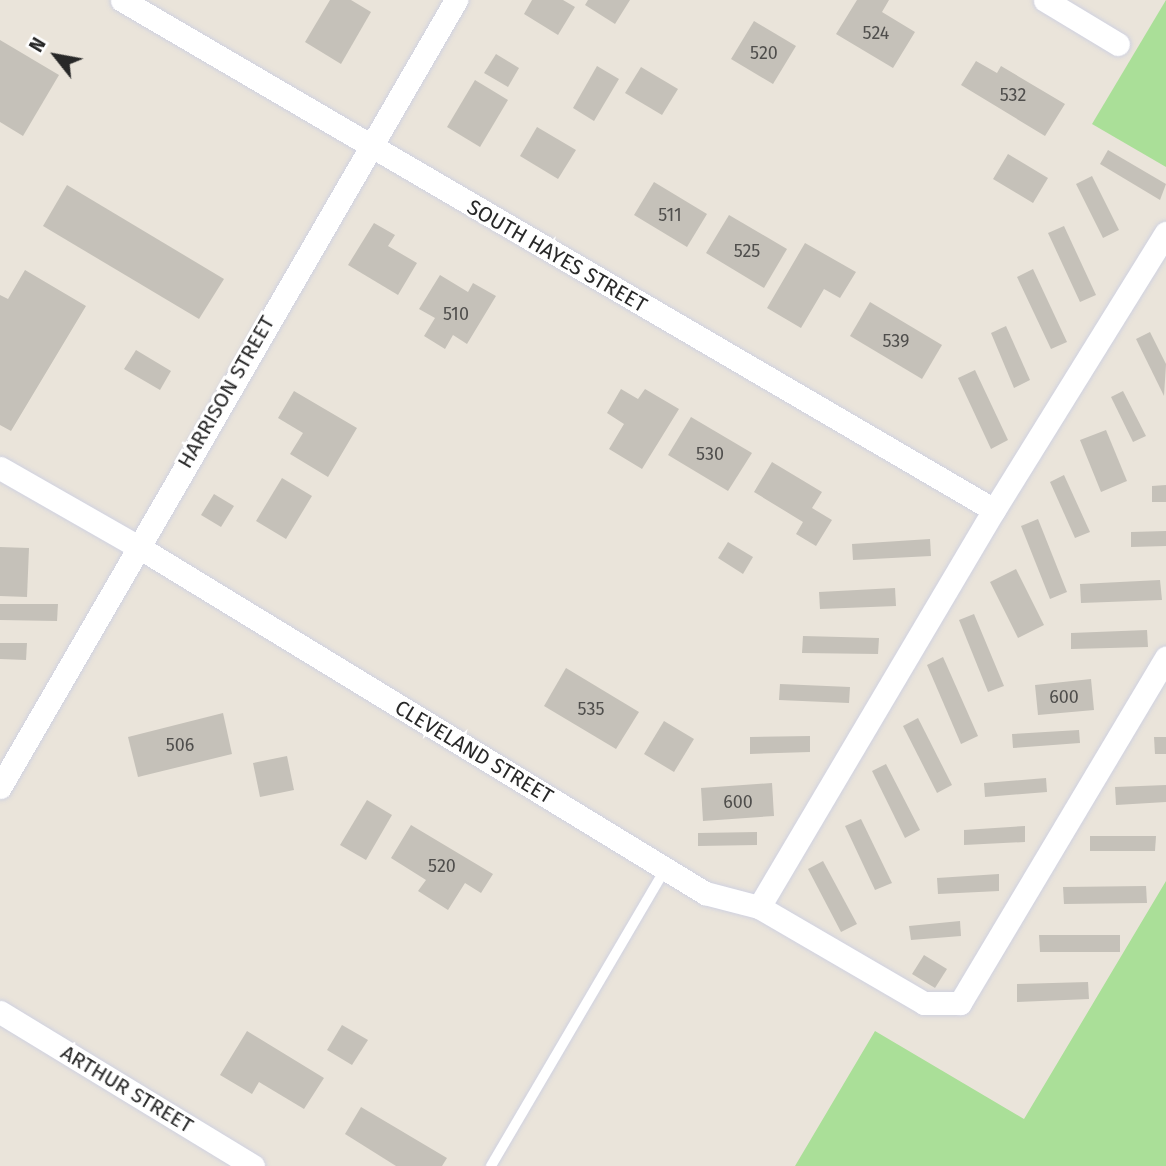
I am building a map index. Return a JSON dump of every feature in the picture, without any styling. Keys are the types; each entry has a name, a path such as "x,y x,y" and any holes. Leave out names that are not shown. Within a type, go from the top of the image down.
{"street":[{"name":"SOUTH HAYES STREET","path":"122,0 994,510"},
{"name":"HARRISON STREET","path":"0,787 368,146 456,0"},
{"path":"1045,0 1118,44"},
{"path":"759,907 994,510 1166,233"},
{"name":"CLEVELAND STREET","path":"0,468 137,546 705,893 759,907 924,1003 960,1003 1166,658"},
{"name":"ARTHUR STREET","path":"0,1012 253,1166"}],"lane":[{"path":"491,1166 665,869"}],"green space":[{"path":"1166,0 1166,167 1092,124"},
{"path":"1166,881 1166,1166 795,1166 875,1031 1024,1119"}],"building":[{"path":"330,0 351,0 371,12 341,64 305,42"},
{"path":"532,0 563,0 575,7 558,35 524,14"},
{"path":"588,0 630,0 615,24 585,5"},
{"path":"857,0 889,0 882,12 915,32 893,68 836,34"},
{"path":"754,21 796,46 773,84 731,59"},
{"path":"0,40 59,75 23,136 0,122"},
{"path":"496,54 519,68 508,87 484,73"},
{"path":"976,61 997,73 1001,66 1065,104 1045,136 961,85"},
{"path":"597,66 619,79 594,121 573,108"},
{"path":"641,67 678,89 662,115 625,93"},
{"path":"475,80 508,100 480,147 447,127"},
{"path":"537,127 576,150 558,179 520,156"},
{"path":"1108,150 1166,184 1160,200 1100,164"},
{"path":"1008,154 1048,178 1033,203 993,179"},
{"path":"1092,176 1119,230 1103,238 1076,184"},
{"path":"654,182 707,214 687,247 634,215"},
{"path":"67,185 224,279 199,319 43,226"},
{"path":"729,215 787,249 764,288 706,253"},
{"path":"374,223 395,235 388,246 417,263 398,295 348,265"},
{"path":"1064,226 1096,295 1080,302 1048,233"},
{"path":"805,243 856,272 840,298 824,289 801,328 767,308"},
{"path":"1033,269 1067,342 1051,349 1017,277"},
{"path":"25,270 86,306 11,431 0,425 0,295 8,299"},
{"path":"440,275 468,292 473,283 496,296 467,344 453,335 445,349 424,336 435,318 419,309"},
{"path":"870,302 942,345 922,379 850,336"},
{"path":"1006,326 1030,380 1014,388 991,333"},
{"path":"1150,332 1166,364 1164,396 1136,339"},
{"path":"136,350 171,371 160,390 124,369"},
{"path":"975,370 1008,440 991,449 958,378"},
{"path":"621,389 638,399 645,389 679,409 642,469 609,449 624,424 607,413"},
{"path":"294,391 357,428 328,477 290,454 303,433 278,418"},
{"path":"1123,391 1146,436 1133,442 1111,397"},
{"path":"691,417 752,453 728,491 668,455"},
{"path":"1106,430 1127,481 1101,492 1080,440"},
{"path":"772,462 822,492 812,508 832,520 816,546 796,534 803,522 754,492"},
{"path":"1064,475 1090,532 1075,538 1050,482"},
{"path":"282,478 312,496 286,539 256,521"},
{"path":"1166,485 1166,502 1152,502 1152,486"},
{"path":"214,494 234,506 221,527 201,515"},
{"path":"1038,519 1067,592 1050,599 1021,526"},
{"path":"1166,531 1166,546 1131,547 1131,532"},
{"path":"930,539 931,556 853,560 852,544"},
{"path":"728,542 753,557 743,574 718,558"},
{"path":"0,547 29,548 27,597 0,596"},
{"path":"1016,569 1044,625 1018,638 990,582"},
{"path":"1160,580 1162,600 1081,603 1080,584"},
{"path":"895,588 896,606 820,609 819,592"},
{"path":"0,604 58,604 57,621 0,620"},
{"path":"974,614 1004,686 988,692 959,620"},
{"path":"1147,630 1148,647 1071,649 1071,633"},
{"path":"803,636 879,638 878,654 802,653"},
{"path":"0,643 27,643 26,660 0,659"},
{"path":"943,657 978,736 961,744 927,665"},
{"path":"566,668 639,712 616,749 544,706"},
{"path":"1091,679 1094,710 1038,715 1035,685"},
{"path":"780,684 850,687 849,703 779,700"},
{"path":"223,713 232,754 138,777 128,737"},
{"path":"918,718 952,785 937,793 903,726"},
{"path":"664,721 694,739 674,772 644,754"},
{"path":"1079,730 1080,743 1013,748 1012,734"},
{"path":"810,736 810,752 750,754 750,737"},
{"path":"1154,737 1166,737 1166,754 1155,754"},
{"path":"287,756 294,790 260,797 253,763"},
{"path":"886,764 920,830 905,838 872,771"},
{"path":"1046,778 1047,792 985,797 984,783"},
{"path":"772,783 774,816 703,821 701,788"},
{"path":"1166,785 1166,802 1116,805 1115,787"},
{"path":"367,800 392,815 366,860 340,845"},
{"path":"861,819 892,883 875,890 845,826"},
{"path":"411,825 493,874 481,893 465,883 448,910 418,891 426,880 391,858"},
{"path":"1025,826 1025,842 964,845 964,830"},
{"path":"757,832 757,845 698,846 698,833"},
{"path":"1090,836 1156,836 1155,851 1090,851"},
{"path":"823,861 857,924 841,932 808,869"},
{"path":"999,874 999,891 938,894 937,878"},
{"path":"1146,886 1147,903 1064,904 1063,887"},
{"path":"960,921 961,936 911,940 909,926"},
{"path":"1039,935 1120,935 1120,952 1040,952"},
{"path":"924,955 947,969 935,988 912,974"},
{"path":"1088,982 1089,999 1017,1002 1017,984"},
{"path":"342,1025 368,1040 352,1065 327,1050"},
{"path":"247,1031 324,1078 304,1109 259,1082 252,1094 220,1075"},
{"path":"361,1107 447,1158 442,1166 396,1166 345,1134"}]}
